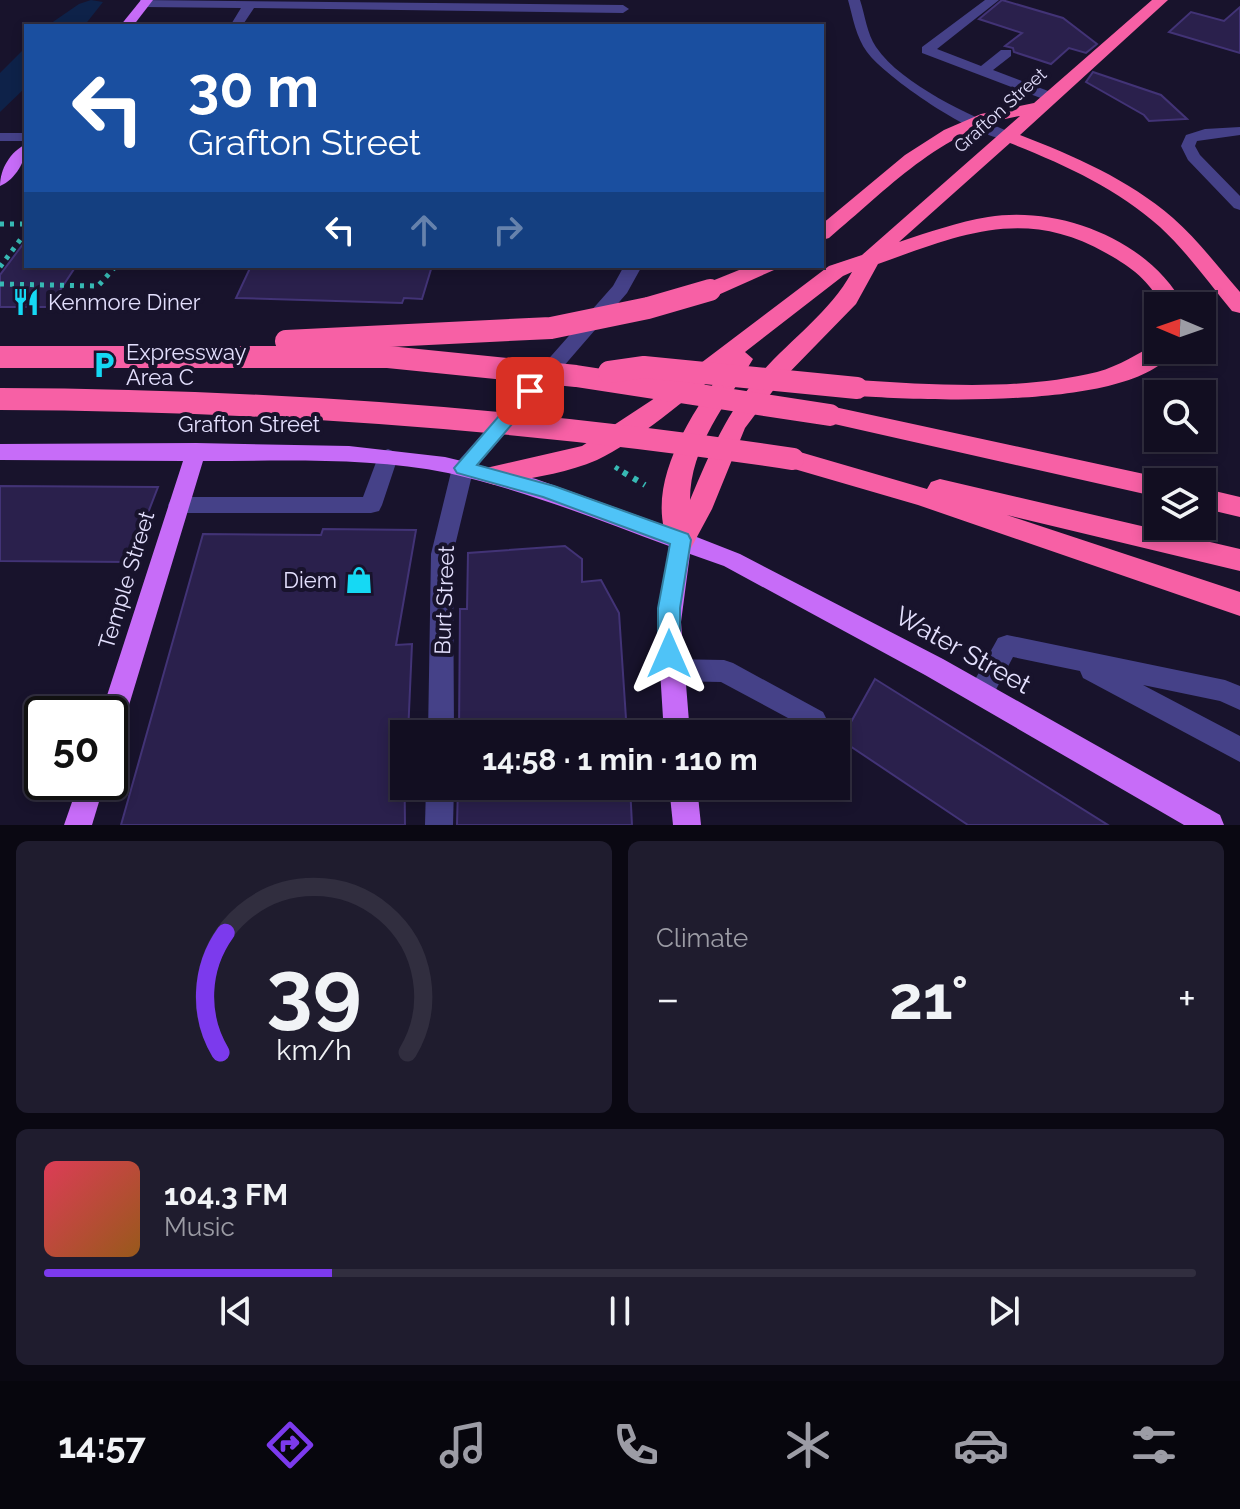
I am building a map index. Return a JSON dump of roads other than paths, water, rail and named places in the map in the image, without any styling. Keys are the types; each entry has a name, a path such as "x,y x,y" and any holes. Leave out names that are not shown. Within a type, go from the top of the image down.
{"highway":[{"name":"Grafton Street","path":"495,475 567,461 591,452 660,406 836,271 871,257 1161,0"},
{"path":"824,232 914,158 972,122 1045,102"},
{"path":"1007,136 1079,166 1131,195 1158,215 1240,306"},
{"path":"871,257 980,224 1012,221 1051,225 1091,236 1130,255 1154,275 1164,292"},
{"name":"Grafton Street","path":"681,540 699,509 727,438 739,418 770,378 837,312 857,285 871,257"},
{"path":"29,357 525,331 648,308 710,290 762,268"},
{"name":"Grafton Street","path":"681,540 673,503 684,460 728,380 775,317"},
{"path":"0,357 388,357 576,376 830,415 1144,484"},
{"path":"576,376 644,367 939,394 1028,389 1107,378 1144,364"},
{"path":"0,399 203,399 394,411 696,443 793,459 1000,502 1240,560"},
{"path":"793,459 923,497 1240,604"},
{"path":"1216,501 1240,507"}],"main road":[{"path":"128,24 146,1"},
{"path":"0,181 20,163"},
{"name":"Temple Street","path":"119,696 196,451"},
{"name":"Grafton Street","path":"0,452 318,452 388,457 495,475 681,540"},
{"path":"675,720 670,670 669,608 681,540"},
{"name":"Water Street","path":"681,540 745,567 981,693 1210,825"},
{"path":"78,825 86,800"},
{"path":"684,800 687,825"}],"street":[{"path":"854,0 872,51 923,93 972,122 1007,136"},
{"path":"993,0 927,50 983,71 1045,102"},
{"path":"146,1 351,11 623,9"},
{"path":"237,24 250,4"},
{"path":"539,24 543,8"},
{"path":"983,71 1006,53"},
{"path":"1240,131 1205,133 1191,138 1188,146 1193,157 1240,205"},
{"path":"0,137 24,137"},
{"path":"463,468 621,289 632,268"},
{"path":"179,505 371,505 388,457"},
{"name":"Burt Street","path":"441,720 442,554 463,468"},
{"path":"981,693 1007,645 1225,691 1240,699"},
{"path":"1071,658 1240,750"},
{"path":"670,670 724,671 814,720"},
{"path":"439,825 440,800"}],"water":[{"path":"91,0 103,2 86,24 50,24 79,4"},
{"path":"24,49 24,89 0,112 0,73"}],"place":[{"name":"Kenmore Diner","path":"26,302"},
{"name":"Expressway Area C","path":"104,365"},
{"name":"Diem","path":"359,580"}]}
